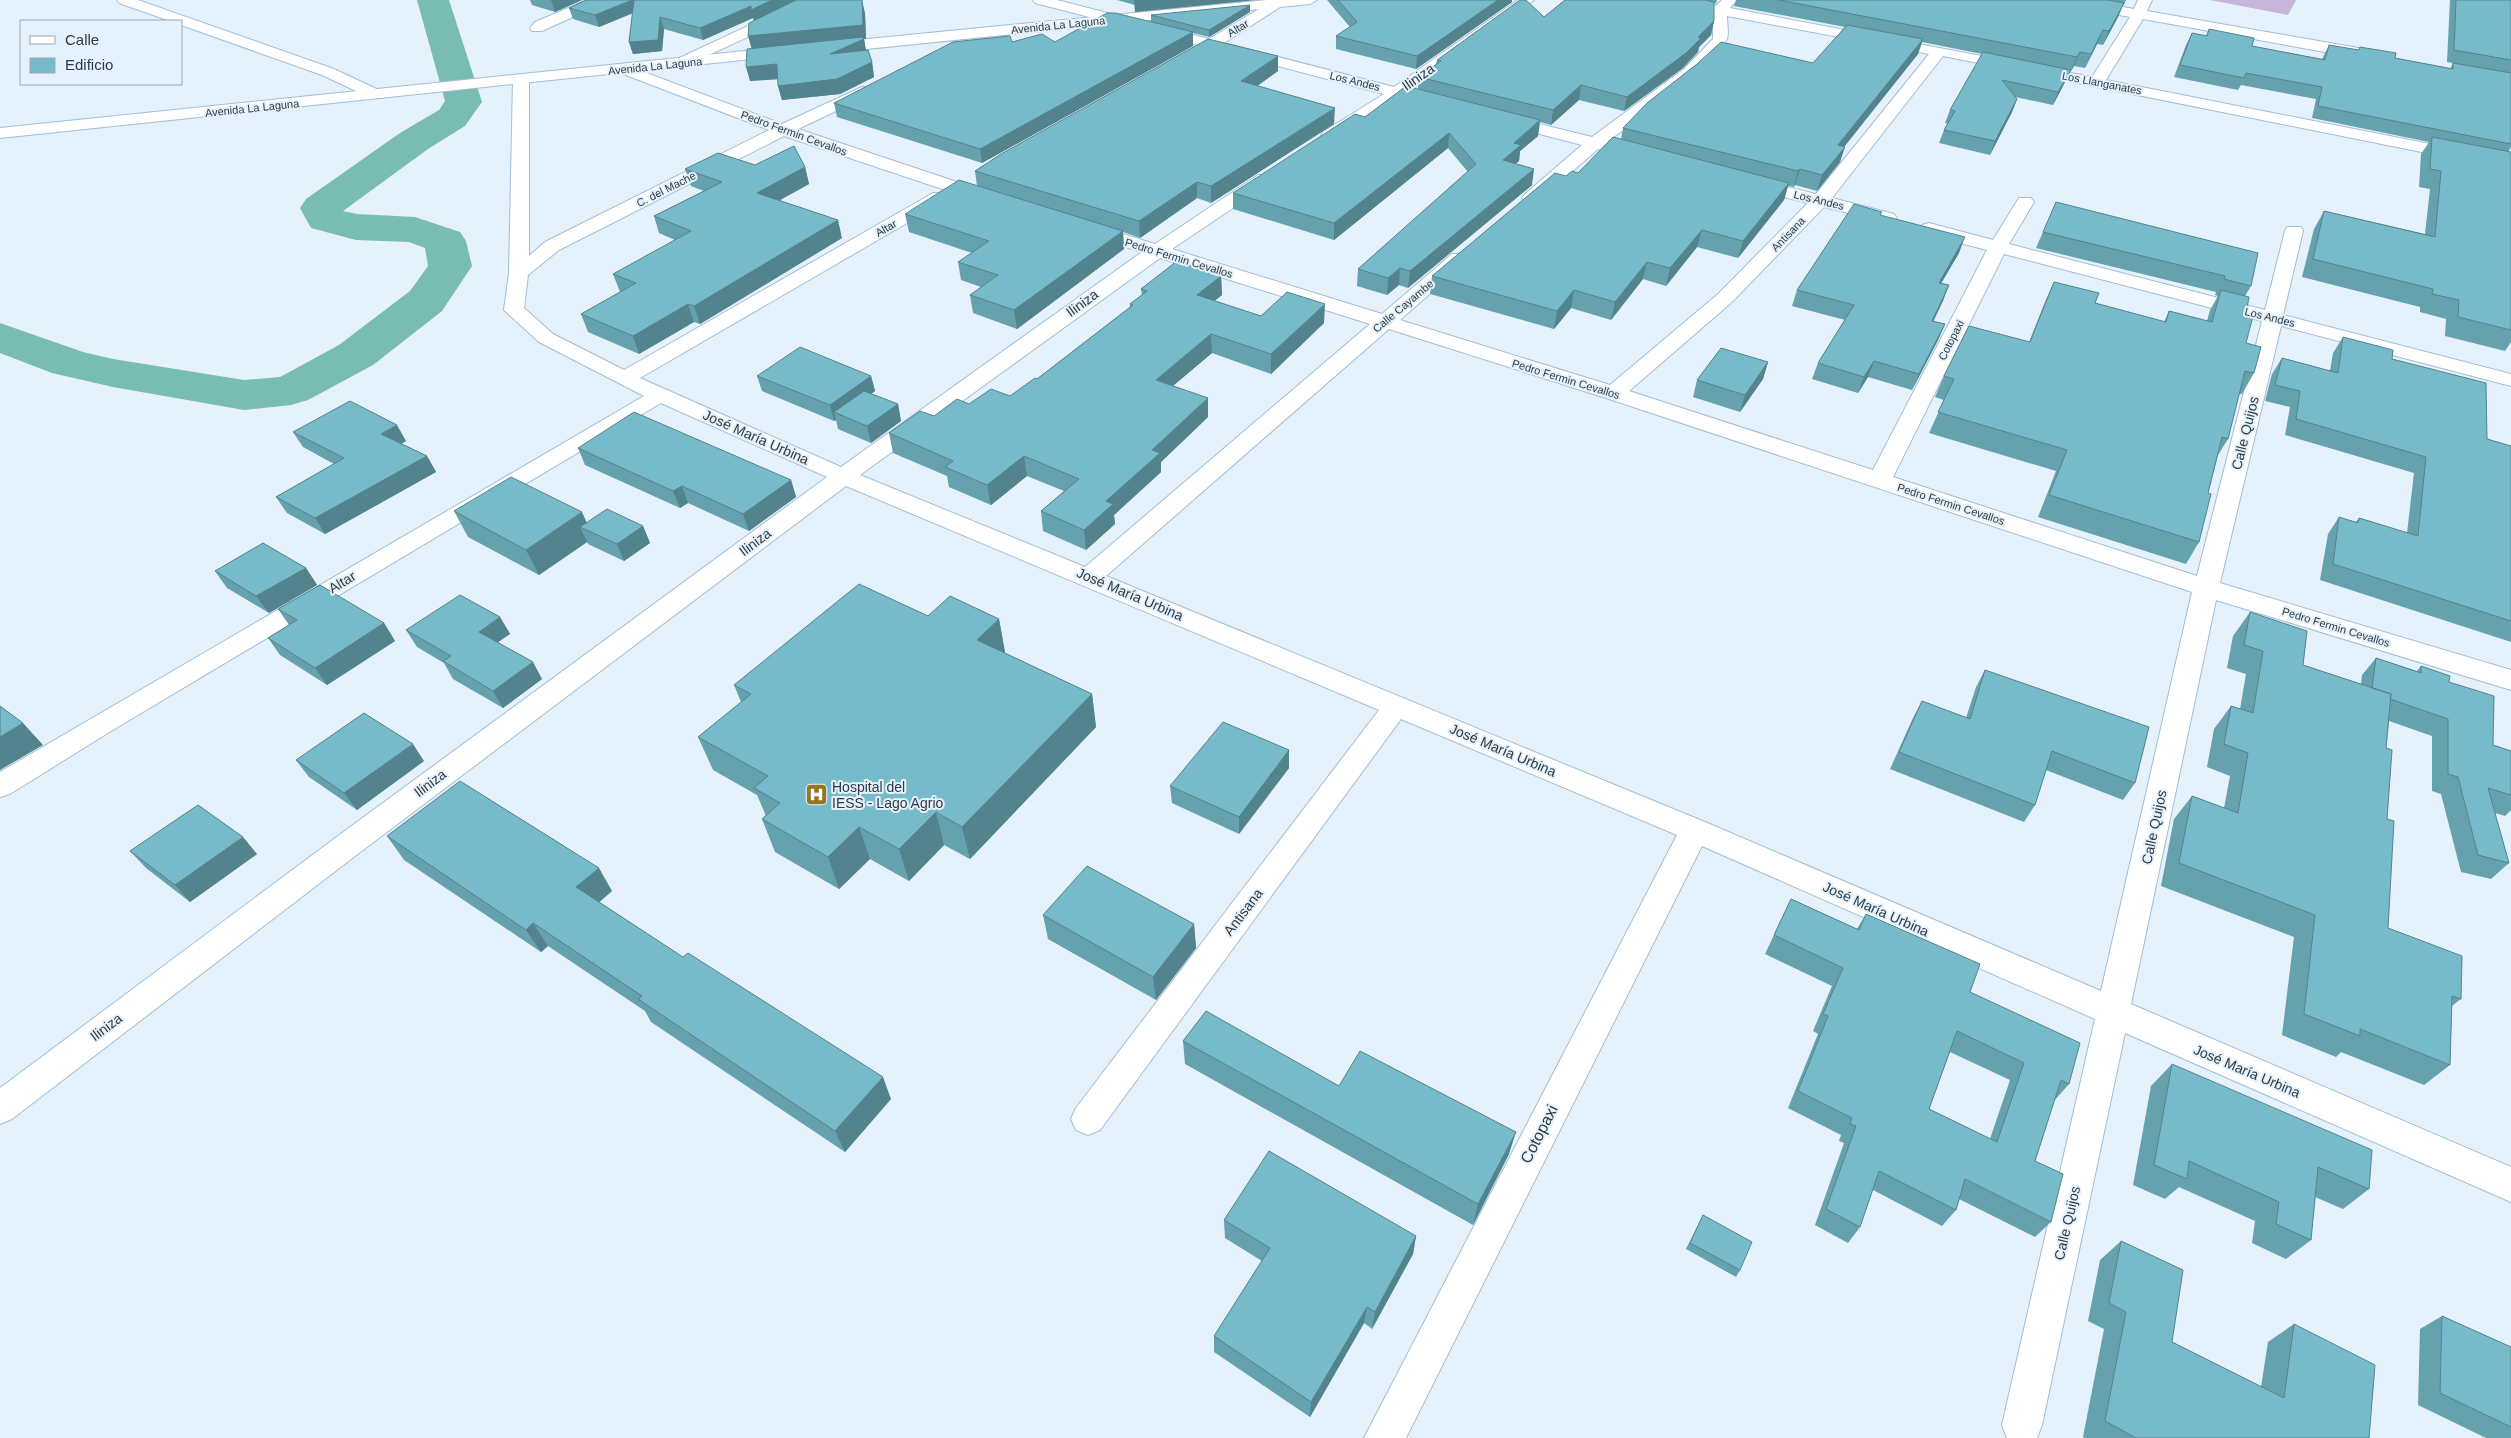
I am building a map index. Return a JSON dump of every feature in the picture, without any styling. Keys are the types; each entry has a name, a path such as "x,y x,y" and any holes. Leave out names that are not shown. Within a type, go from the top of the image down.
{"street":[{"path":"124,0 181,20"},
{"path":"537,28 599,0"},
{"path":"680,63 816,0"},
{"name":"Avenida La Laguna","path":"816,49 1310,0"},
{"name":"Iliniza","path":"1314,146 1397,92 1527,0"},
{"name":"Los Llanganates","path":"1662,0 1725,5 2096,83 2318,125 2511,165"},
{"path":"2060,0 2384,58"},
{"path":"2096,83 2138,15 2145,0"},
{"name":"Los Andes","path":"1050,1 1425,99"},
{"name":"Altar","path":"1186,58 1282,2"},
{"path":"1519,207 1595,144 1690,72 1712,52 1720,39 1725,5"},
{"path":"182,20 328,72 377,95"},
{"path":"938,53 973,34"},
{"name":"Avenida La Laguna","path":"0,133 797,51"},
{"name":"Antisana","path":"1614,393 1725,298 1821,200 1939,51"},
{"name":"Pedro Fermin Cevallos","path":"623,69 782,130 1000,202"},
{"path":"518,285 521,80"},
{"name":"C. del Mache","path":"518,285 552,246 782,130 886,81"},
{"path":"1482,114 1661,160"},
{"name":"Iliniza","path":"0,1108 322,863 843,476 1155,250 1280,168"},
{"name":"Altar","path":"624,380 972,178"},
{"name":"Los Andes","path":"1736,179 2511,380"},
{"name":"Cotopaxi","path":"1879,480 1998,247 2025,202"},
{"name":"Pedro Fermin Cevallos","path":"1073,225 1614,393 2206,588 2511,680"},
{"name":"Calle Quijos","path":"2022,1425 2114,1014 2206,588 2294,232"},
{"name":"Calle Cayambe","path":"1090,577 1383,322 1474,246"},
{"name":"José María Urbina","path":"518,285 514,310 546,338 624,380 843,476 1090,577 1695,830 2114,1014 2511,1185"},
{"name":"Altar","path":"0,786 109,719 660,395"},
{"name":"Antisana","path":"1088,1119 1397,705"},
{"name":"Cotopaxi","path":"1384,1438 1695,830"}],"shaded area":[{"path":"2210,0 2296,0 2288,15"}],"building":[{"path":"586,0 632,0 595,15 569,8"},
{"path":"634,0 772,0 751,10 751,6 700,28 660,17 658,40 629,42"},
{"path":"796,0 862,0 863,25 748,36 749,23"},
{"path":"1338,0 1498,0 1417,56 1336,36 1357,22"},
{"path":"1520,0 1526,0 1544,17 1565,0 1705,0 1714,2 1714,21 1698,37 1701,38 1686,53 1627,97 1581,85 1553,110 1419,77 1441,61 1437,60"},
{"path":"1779,0 2108,0 2124,3 2109,31 2103,30 2091,54 2080,52 2077,57"},
{"path":"2456,0 2511,0 2511,60 2454,50"},
{"path":"1250,5 1209,30 1151,15"},
{"path":"1107,13 1115,13 1193,32 980,149 834,103 953,42 1010,36 1012,42 1042,34 1055,42"},
{"path":"1847,25 1923,39 1838,145 1845,147 1822,175 1800,169 1798,171 1623,128 1647,103 1697,64 1721,42 1813,63"},
{"path":"2209,29 2254,38 2252,46 2325,60 2329,45 2359,50 2360,47 2396,53 2395,58 2453,69 2453,63 2511,73 2511,144 2318,106 2322,87 2246,73 2244,78 2180,65 2192,33 2207,36"},
{"path":"863,37 864,39 830,54 868,50 872,62 837,79 778,86 777,64 746,67 747,49"},
{"path":"1208,39 1278,56 1241,81 1335,108 1211,186 1197,182 1139,221 975,171 1001,154"},
{"path":"1983,52 2071,70 2058,92 2002,80 2017,99 1995,141 1944,130 1955,111 1950,110"},
{"path":"1406,86 1540,120 1514,143 1521,145 1503,160 1534,169 1410,271 1400,268 1388,278 1358,269 1476,164 1449,133 1334,223 1233,193 1355,114 1365,117"},
{"path":"1613,137 1789,183 1743,241 1702,230 1670,268 1647,262 1615,302 1574,290 1557,311 1432,276 1555,173 1566,176 1572,171 1578,173"},
{"path":"2432,137 2511,152 2511,330 2458,317 2459,300 2432,294 2433,289 2313,259 2324,211 2435,237 2441,171 2430,169"},
{"path":"794,146 805,167 757,193 838,220 694,306 688,304 633,336 581,314 636,283 613,274 691,231 654,216 722,182 685,169 718,153 755,165"},
{"path":"959,180 1123,231 1014,310 970,295 998,275 958,262 989,241 905,214"},
{"path":"2056,202 2258,253 2251,286 2224,279 2225,276 2043,232"},
{"path":"1854,204 1882,212 1880,215 1965,237 1939,283 1949,285 1932,321 1945,324 1919,374 1874,361 1864,377 1818,363 1854,305 1797,290"},
{"path":"1177,261 1221,276 1197,295 1261,316 1287,292 1325,304 1271,354 1211,334 1156,380 1208,398 1152,450 1160,453 1106,501 1113,504 1084,530 1041,511 1079,479 1024,456 987,485 945,467 953,461 889,433 920,411 934,416 957,399 969,404 991,389 1010,396 1035,378 1037,379 1133,305 1130,304 1147,291 1141,289"},
{"path":"2054,282 2099,293 2095,303 2166,322 2169,311 2212,322 2221,290 2249,297 2246,314 2253,316 2246,343 2261,347 2254,373 2245,371 2228,439 2222,437 2208,493 2211,494 2199,542 2049,495 2067,450 1938,412 1954,379 1944,376 1969,326 2030,342"},
{"path":"2343,337 2393,350 2392,359 2486,383 2487,439 2511,446 2511,621 2333,564 2339,517 2358,523 2359,518 2418,536 2426,457 2296,419 2300,391 2275,385 2282,358 2338,373"},
{"path":"800,347 871,376 830,405 757,376"},
{"path":"1721,348 1768,362 1745,395 1697,380"},
{"path":"864,391 898,404 867,426 834,412"},
{"path":"350,401 397,425 381,434 427,456 315,518 276,497 344,458 293,432"},
{"path":"634,412 791,480 743,514 682,486 673,491 578,448"},
{"path":"511,477 582,512 526,550 454,511"},
{"path":"607,509 643,526 617,544 580,527"},
{"path":"263,543 306,568 256,596 215,571"},
{"path":"859,584 928,616 950,596 999,619 977,640 1092,694 962,827 936,812 899,849 859,827 828,857 762,819 780,803 754,788 768,776 698,737 751,694 734,685"},
{"path":"320,585 384,623 315,668 268,638 297,620 278,609"},
{"path":"460,595 500,617 479,632 533,662 493,691 443,661 451,656 406,630"},
{"path":"2250,612 2307,631 2303,665 2391,694 2386,748 2392,750 2387,819 2394,821 2388,928 2462,956 2461,999 2452,996 2450,1065 2360,1029 2360,1036 2304,1014 2315,915 2179,863 2192,796 2238,813 2248,753 2224,744 2231,706 2253,713 2263,651 2244,645"},
{"path":"2376,658 2421,673 2421,666 2450,676 2449,682 2494,696 2493,745 2511,751 2511,795 2488,788 2509,863 2478,855 2458,777 2448,774 2448,719 2390,699 2391,694 2372,688"},
{"path":"1985,670 2149,727 2135,783 2052,751 2035,805 1899,752 1922,701 1970,719"},
{"path":"0,706 23,723 0,737"},
{"path":"364,713 413,744 344,793 296,760"},
{"path":"1223,722 1289,750 1239,817 1170,786"},
{"path":"460,781 599,868 576,887 683,957 688,953 883,1077 835,1131 638,999 642,996 533,923 526,930 387,836"},
{"path":"198,805 243,837 175,885 130,851"},
{"path":"1087,866 1194,924 1153,977 1043,915"},
{"path":"1791,899 1859,930 1866,914 1980,964 1970,992 2080,1043 2069,1084 2061,1080 2035,1161 2063,1174 2051,1222 1965,1179 1956,1210 1879,1171 1860,1227 1826,1209 1856,1126 1850,1124 1852,1118 1798,1091 1828,1016 1823,1014 1843,968 1774,935","holes":["1957,1031 2024,1063 1997,1142 1929,1109"]},
{"path":"1206,1011 1339,1086 1360,1051 1516,1132 1478,1204 1183,1041"},
{"path":"2172,1064 2372,1150 2369,1189 2318,1167 2311,1240 2276,1224 2279,1202 2189,1161 2187,1179 2154,1165"},
{"path":"1269,1151 1416,1236 1375,1312 1367,1307 1311,1402 1214,1336 1270,1248 1224,1220"},
{"path":"1703,1215 1752,1242 1740,1270 1690,1243"},
{"path":"2121,1241 2183,1270 2172,1342 2284,1398 2294,1324 2375,1365 2369,1438 2136,1438 2105,1421 2126,1312 2109,1303"},
{"path":"2442,1316 2511,1347 2511,1427 2440,1393"}],"waterway":[{"path":"0,337 69,363 113,373 244,395 291,390 356,355 426,301 450,266 445,241 415,230 356,227 326,219 321,208 414,141 452,118 464,102 433,0"}],"place":[{"name":"Hospital del IESS - Lago Agrio","path":"816,795"}]}
